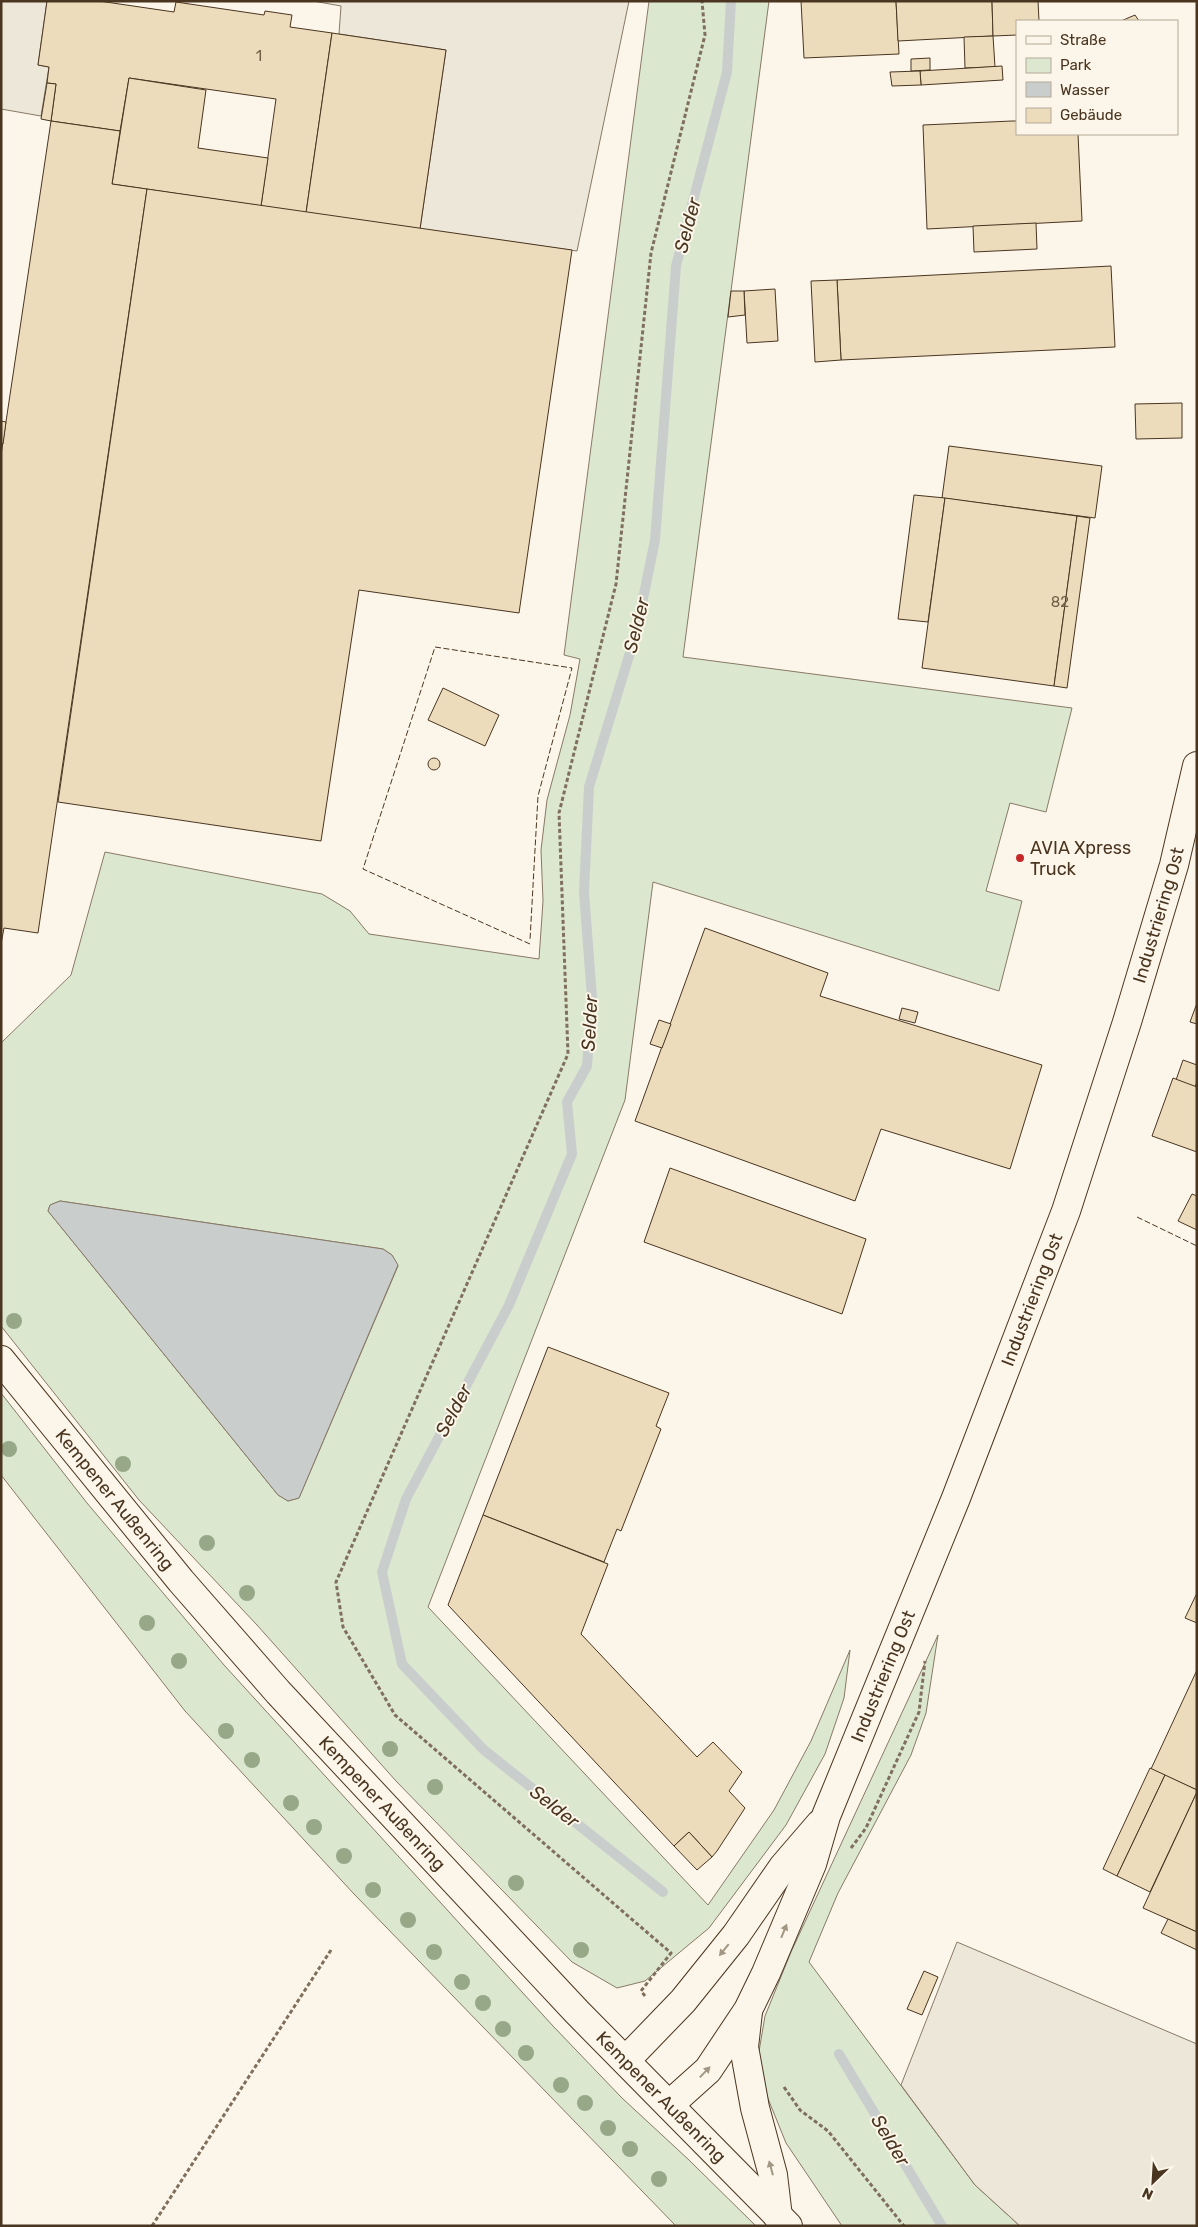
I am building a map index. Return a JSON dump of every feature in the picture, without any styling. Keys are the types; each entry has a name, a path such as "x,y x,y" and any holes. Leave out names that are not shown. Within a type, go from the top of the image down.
{"street":[{"name":"Industriering Ost","path":"669,2105 708,2070 748,2010 766,1973 812,1864 825,1818 956,1498 1066,1211 1127,1022 1174,866 1197,766"},
{"name":"Kempener Außenring","path":"1,1360 181,1581 278,1692 577,2012 783,2221"},
{"name":"Industriering Ost","path":"626,2060 683,2001 736,1935 783,1867 825,1818"},
{"path":"748,2010 744,2047 755,2108 783,2221"}],"path":[{"path":"671,1953 395,1715 343,1627 336,1582 568,1054 559,813 616,584 651,253 705,35 702,1"},
{"path":"152,2226 330,1950"},
{"path":"784,2086 800,2110 828,2131 904,2226"}],"green space":[{"path":"649,1 769,1 683,657 1072,708 1046,812 1010,803 986,891 1022,901 999,991 653,882 625,1100 428,1607 708,1905 774,1810 811,1741 850,1650 844,1698 825,1754 786,1825 709,1928 645,1981 617,1988 572,1962 396,1781 257,1625 139,1500 1,1326 1,1043 71,975 105,852 322,894 350,911 369,934 539,959 543,901 541,850 547,800 570,715 580,659 564,655","holes":["60,1201 383,1249 392,1255 398,1266 299,1498 288,1501 278,1495 48,1211 50,1205"]},
{"path":"1,1393 87,1503 224,1665 553,2026 622,2098 756,2226 676,2226 354,1894 185,1711 1,1475"},
{"path":"938,1635 926,1713 911,1755 838,1893 809,1962 975,2185 1020,2226 842,2226 786,2143 756,2069 765,2016 791,1952"}],"shaded area":[{"path":"1,1 47,1 38,65 49,67 41,116 1,109"},
{"path":"313,1 629,1 577,251 420,229 446,50 339,34 341,6"},
{"path":"957,1942 1197,2044 1197,2226 1020,2226 975,2185 901,2085"}],"water":[{"path":"60,1201 383,1249 392,1255 398,1265 299,1498 288,1501 278,1495 48,1211 50,1205"}],"building":[{"path":"47,1 99,1 174,12 176,2 264,15 265,11 292,15 290,27 332,33 306,213 261,206 276,99 129,78 120,131 51,121 56,84 47,83 49,67 38,65"},
{"path":"801,1 896,1 899,54 804,58"},
{"path":"896,1 992,1 993,36 898,41"},
{"path":"992,1 1038,1 1039,20 1016,20 1016,35 993,36"},
{"path":"1135,15 1138,20 1123,20"},
{"path":"332,33 446,50 420,229 306,213"},
{"path":"993,36 995,67 965,68 964,37"},
{"path":"930,58 930,70 911,71 911,59"},
{"path":"1002,66 1003,80 921,85 920,71"},
{"path":"920,71 921,85 892,86 890,72"},
{"path":"129,78 206,90 198,148 268,158 261,206 112,184"},
{"path":"47,83 56,84 51,121 41,119"},
{"path":"51,121 120,131 112,184 147,189 38,933 4,928 1,944 1,455"},
{"path":"1016,121 1016,135 1078,135 1082,221 927,229 923,125"},
{"path":"147,189 572,250 519,613 359,590 321,841 58,802"},
{"path":"1036,223 1037,249 974,252 973,226"},
{"path":"1111,266 1115,347 841,360 837,280"},
{"path":"837,280 841,360 815,362 811,281"},
{"path":"775,289 778,341 747,343 744,291"},
{"path":"731,291 744,291 745,315 728,317"},
{"path":"1182,403 1182,438 1136,439 1135,404"},
{"path":"1,421 6,422 3,444 1,443"},
{"path":"949,446 1102,466 1095,518 942,498"},
{"path":"914,495 945,498 928,622 898,619"},
{"path":"945,498 1077,516 1054,686 922,668"},
{"path":"1077,516 1090,518 1067,688 1054,686"},
{"path":"443,688 499,715 485,746 428,720"},
{"path":"432,758 436,758 440,764 436,770 432,770 428,766 428,762"},
{"path":"705,928 828,973 820,996 1042,1065 1010,1169 881,1129 855,1201 635,1121"},
{"path":"1197,1003 1197,1024 1190,1022"},
{"path":"902,1008 918,1012 915,1023 899,1019"},
{"path":"659,1020 671,1024 662,1048 650,1044"},
{"path":"1183,1060 1197,1065 1197,1082 1195,1087 1176,1080"},
{"path":"1173,1078 1197,1087 1197,1152 1152,1136"},
{"path":"670,1168 866,1239 842,1314 644,1242"},
{"path":"1192,1194 1197,1196 1197,1230 1178,1221"},
{"path":"548,1347 669,1393 656,1426 661,1429 621,1531 617,1529 604,1562 483,1515"},
{"path":"483,1515 608,1564 581,1634 697,1757 713,1742 742,1772 729,1791 745,1808 712,1857 689,1832 674,1846 448,1605"},
{"path":"1197,1593 1197,1623 1185,1618"},
{"path":"1197,1670 1197,1790 1151,1769"},
{"path":"1150,1768 1165,1775 1117,1876 1103,1869"},
{"path":"1165,1775 1197,1790 1197,1792 1150,1892 1117,1876"},
{"path":"1197,1792 1197,1932 1143,1908"},
{"path":"689,1832 712,1857 697,1870 674,1846"},
{"path":"1168,1919 1197,1932 1197,1950 1161,1933"},
{"path":"924,1971 938,1977 922,2015 907,2009"}],"waterway":[{"name":"Selder","path":"663,1892 484,1750 402,1664 382,1572 406,1499 509,1305 572,1154 567,1102 587,1066 592,998 584,892 589,787 636,633 655,540 676,266 727,72 731,1"},
{"name":"Selder","path":"839,2054 942,2226"}],"fence":[{"path":"530,940 538,796 572,668 435,647 363,869 530,944"},
{"path":"1137,1217 1197,1246"}],"place":[{"name":"AVIA Xpress Truck","path":"1020,858"}]}
